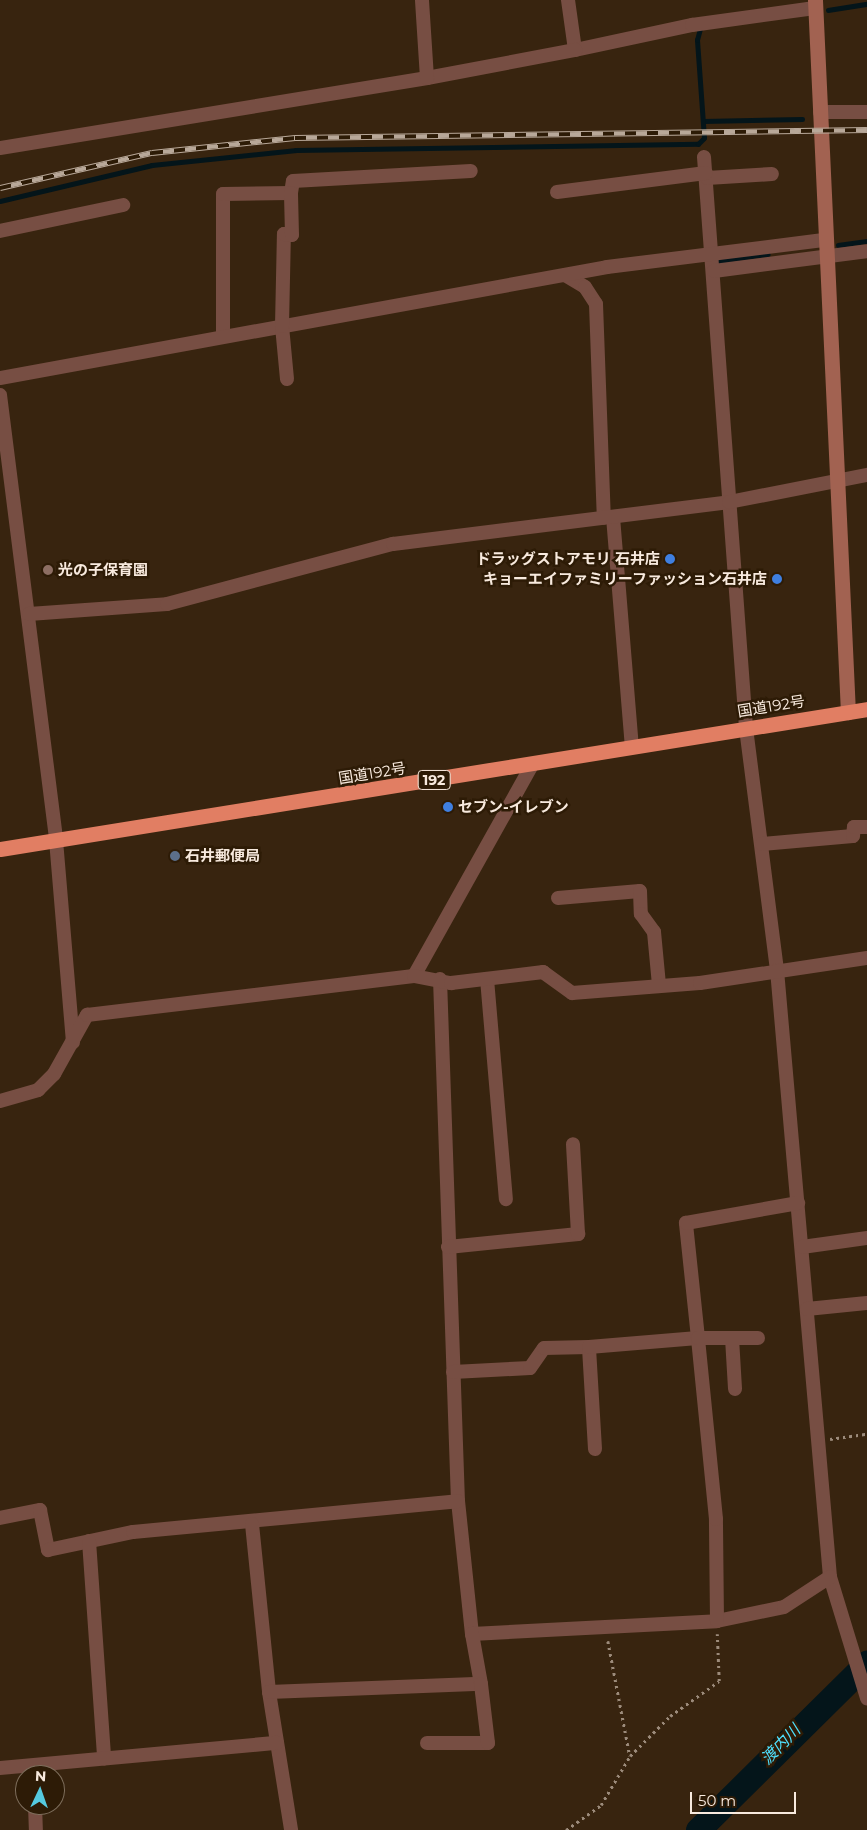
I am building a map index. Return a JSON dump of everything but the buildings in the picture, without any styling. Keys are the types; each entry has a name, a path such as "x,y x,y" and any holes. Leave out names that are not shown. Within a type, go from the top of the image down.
{"highway":[{"name":"国道192号","path":"0,849 532,765 867,709"}],"street":[{"path":"422,0 427,78"},
{"path":"568,0 575,50"},
{"path":"0,148 427,78 575,50 692,24 815,4 835,480 848,712"},
{"path":"820,112 867,112"},
{"path":"704,157 713,256 746,728 777,970 830,1577 842,1624 867,1698"},
{"path":"287,379 282,326 284,234 292,235 291,193 293,181 471,171"},
{"path":"557,192 706,176 772,174"},
{"path":"223,336 223,194 291,193"},
{"path":"0,231 123,205"},
{"path":"0,378 565,275 825,240"},
{"path":"714,271 826,258 867,251"},
{"path":"565,275 585,287 596,304 608,518 632,747"},
{"path":"0,395 56,840 73,1042"},
{"path":"29,614 168,604 393,544 729,502 867,475"},
{"path":"414,976 532,765"},
{"path":"762,844 853,836 854,827 867,827"},
{"path":"558,898 640,891 641,914 654,932 659,985"},
{"path":"0,1101 38,1090 54,1074 88,1016 414,976 440,979 451,983 543,972 572,993 659,985 867,958"},
{"path":"427,1743 488,1743 481,1684 472,1634 458,1501 452,1372 440,979"},
{"path":"487,979 506,1199"},
{"path":"448,1247 578,1234 573,1144"},
{"path":"717,1621 716,1518 686,1223 798,1203"},
{"path":"802,1247 867,1238"},
{"path":"808,1309 867,1303"},
{"path":"452,1372 530,1368 544,1348 589,1347 698,1338 758,1338"},
{"path":"732,1338 735,1390"},
{"path":"589,1347 595,1449"},
{"path":"0,1518 40,1510 48,1550 133,1532 252,1524 458,1501"},
{"path":"252,1524 269,1692 291,1830"},
{"path":"89,1541 104,1758"},
{"path":"472,1634 590,1625 606,1630 717,1621 784,1607 830,1577"},
{"path":"269,1692 481,1684"},
{"path":"60,1765 104,1758 277,1743"},
{"path":"0,1768 15,1768"},
{"path":"35,1815 36,1830"}],"path":[{"path":"819,1440 867,1434"},
{"path":"566,1830 601,1805 630,1756 670,1716 718,1681 717,1621"},
{"path":"606,1630 630,1756"}],"waterway":[{"path":"828,10 867,4"},
{"path":"0,201 152,165 296,150 698,144 704,138 697,40 700,29"},
{"path":"703,121 802,119"},
{"path":"838,245 867,241"},
{"path":"718,261 768,254"},
{"name":"渡内川","path":"698,1830 867,1663"}],"railway":[{"path":"0,188 152,153 295,138 867,130"}],"place":[{"name":"ドラッグストアモリ 石井店","path":"670,559"},
{"name":"光の子保育園","path":"48,570"},
{"name":"キョーエイファミリーファッション石井店","path":"777,579"},
{"name":"セブン-イレブン","path":"448,807"},
{"name":"石井郵便局","path":"175,856"}]}
